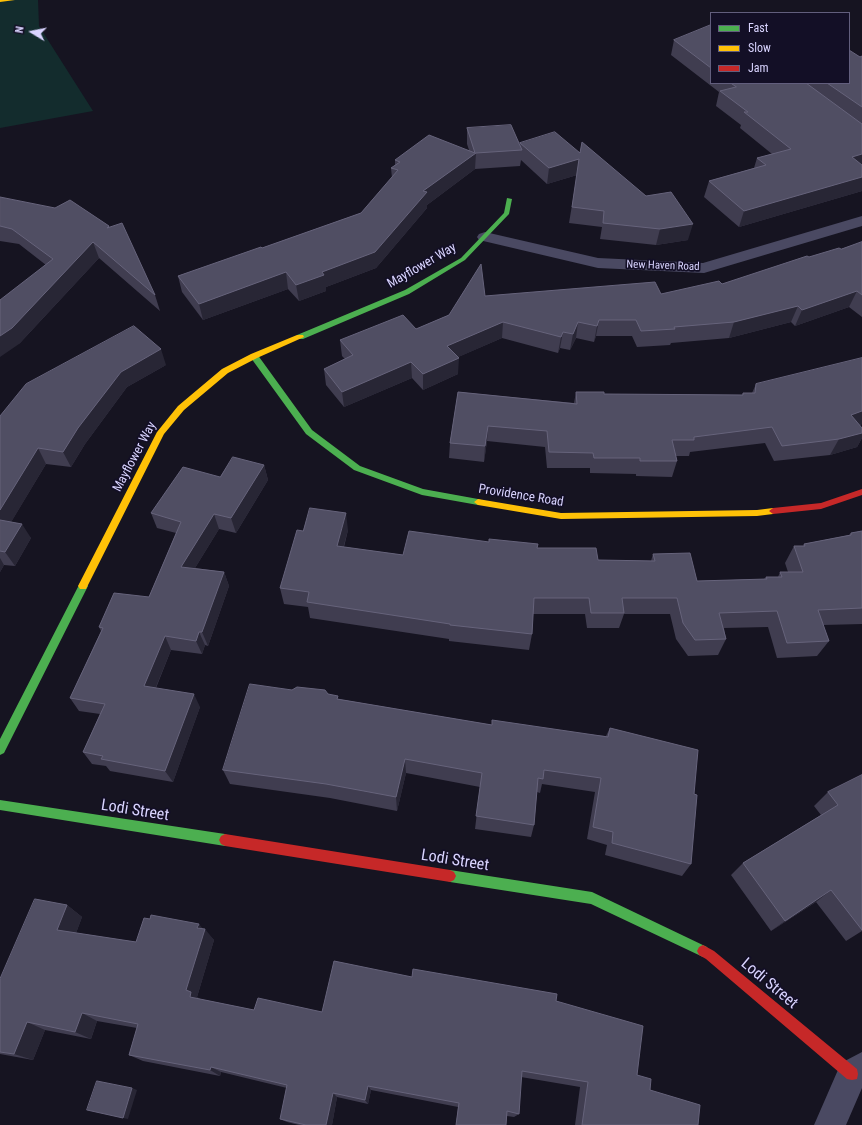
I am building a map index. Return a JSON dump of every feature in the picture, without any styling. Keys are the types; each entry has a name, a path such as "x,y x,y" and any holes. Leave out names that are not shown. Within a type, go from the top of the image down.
{"street":[{"path":"0,1 13,0"},
{"name":"Mayflower Way","path":"0,750 161,432 181,408 219,376 254,356 407,292 463,259 507,213 509,199"},
{"name":"New Haven Road","path":"485,237 598,263 704,268 862,221"},
{"name":"Providence Road","path":"254,356 310,432 357,468 422,492 561,516 757,513 821,506 862,492"},
{"name":"Lodi Street","path":"0,805 592,898 710,955 857,1071"},
{"path":"830,1125 857,1071"}],"green space":[{"path":"0,0 38,0 39,26 93,111 0,128"}],"building":[{"path":"710,25 710,67 674,40"},
{"path":"850,51 860,57 862,56 862,107 828,84 850,84"},
{"path":"732,84 807,84 862,124 862,154 852,157 862,165 862,177 744,211 709,181 766,165 757,158 791,149 744,112 748,112 720,91 736,87"},
{"path":"511,125 522,150 476,153 423,191 427,192 375,252 322,272 324,275 296,285 286,272 199,304 178,276 361,213 398,170 391,168 400,162 395,160 429,135 475,153 467,128"},
{"path":"555,132 580,153 582,142 646,196 671,192 693,224 660,229 603,223 604,211 572,207 579,159 549,168 520,143"},
{"path":"0,197 55,208 70,200 109,226 107,228 122,223 155,295 93,242 12,328 0,336 0,300 53,259 12,229 0,226"},
{"path":"862,242 862,295 857,291 802,310 798,306 734,322 674,327 675,329 641,331 636,320 599,320 597,326 578,322 573,334 563,332 561,337 503,322 447,346 459,358 423,374 411,362 342,392 324,369 353,355 340,340 403,315 416,329 449,315 481,264 485,296 655,282 661,294 719,281 722,284 807,256 809,257 839,248 841,249"},
{"path":"134,326 161,349 121,372 78,428 63,452 38,448 0,510 0,416 26,384"},
{"path":"862,358 862,411 851,415 862,428 862,433 839,439 782,446 772,427 694,437 694,440 672,440 677,461 640,461 640,458 594,458 593,453 549,452 547,431 488,426 485,446 450,443 458,392 577,404 576,392 604,392 604,394 743,395 743,393 755,393 756,384"},
{"path":"233,457 264,465 231,518 214,514 181,567 224,572 202,632 199,632 196,641 165,636 144,686 194,694 165,771 101,759 103,756 83,752 105,704 70,698 103,628 99,627 114,593 149,597 181,522 151,513 183,467 220,477"},
{"path":"310,508 346,513 337,546 403,555 409,531 489,542 489,539 538,544 537,548 596,548 598,560 655,561 653,554 690,553 697,581 767,579 766,577 782,577 780,572 803,572 794,546 805,546 804,544 851,535 851,533 862,531 862,608 818,610 829,641 787,643 777,611 719,613 726,639 695,640 683,623 677,598 622,598 624,613 591,613 589,598 534,598 532,634 450,625 307,602 309,592 280,588 297,530 303,531"},
{"path":"0,520 22,524 5,552 0,551"},
{"path":"250,684 292,690 297,687 325,690 328,694 338,696 337,699 492,725 492,720 608,737 610,728 698,750 694,794 697,795 691,864 612,843 613,832 593,827 601,778 544,770 543,779 538,778 534,825 476,816 482,773 405,759 396,797 326,784 223,770"},
{"path":"862,775 862,930 831,890 785,921 743,863 838,805 828,792"},
{"path":"35,899 67,905 57,930 136,942 144,918 150,919 151,915 199,924 197,928 205,929 186,990 191,992 190,997 254,1010 258,998 322,1012 334,961 412,977 413,969 557,994 556,1001 643,1026 637,1075 651,1079 650,1090 700,1105 698,1125 582,1125 588,1082 522,1071 519,1114 507,1111 506,1125 456,1125 459,1103 368,1086 365,1100 333,1093 326,1125 306,1125 280,1119 287,1085 211,1067 210,1070 129,1055 138,1024 82,1013 75,1032 27,1022 14,1054 0,1052 0,979"},
{"path":"97,1081 132,1088 123,1118 87,1110"}],"traffic: fast":[{"path":"300,337 407,292 463,259 507,213 509,199"},
{"path":"254,356 309,432 357,468 422,492 478,502"},
{"path":"0,750 83,586"},
{"path":"0,805 225,840"},
{"path":"450,876 592,898 703,951"}],"traffic: slow":[{"path":"0,1 13,0"},
{"path":"83,586 161,432 181,408 225,371 254,356 300,337"},
{"path":"478,502 561,516 757,513 773,511"}],"traffic: jam":[{"path":"773,511 821,506 862,492"},
{"path":"225,840 450,876"},
{"path":"703,951 710,955 852,1074"}]}
